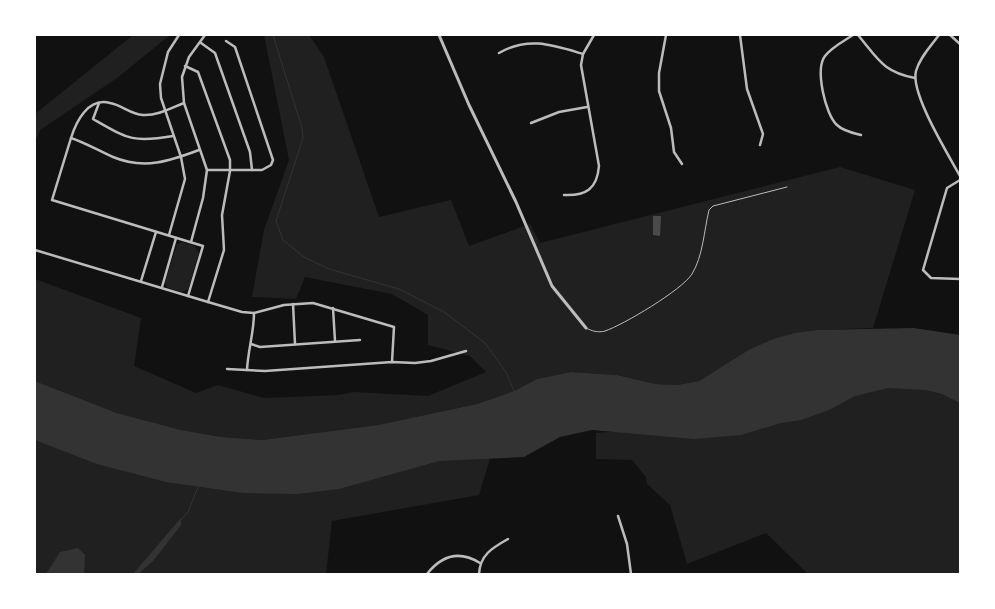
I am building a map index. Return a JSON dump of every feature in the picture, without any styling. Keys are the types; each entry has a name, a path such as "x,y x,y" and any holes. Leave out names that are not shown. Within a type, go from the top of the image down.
{"street":[{"path":"169,236 184,179 181,157 164,111 160,84 162,66 179,35"},
{"path":"190,242 203,198 207,170 184,103 182,84 185,66 206,35"},
{"path":"440,35 469,105 516,202 552,286 586,328"},
{"path":"564,195 578,196 587,192 598,175 599,166 582,76 583,54 594,35"},
{"path":"666,35 658,73 659,91 671,128 674,152 682,164"},
{"path":"740,35 747,89 763,134 760,145"},
{"path":"853,35 825,56 820,65 822,88 830,115 837,125 848,132 861,135"},
{"path":"858,35 886,69 897,75 915,78"},
{"path":"939,35 920,61 915,85 934,128 960,176"},
{"path":"950,35 960,44"},
{"path":"207,170 262,170 271,165 273,160 235,48 226,41"},
{"path":"202,42 215,53 250,152 252,170"},
{"path":"499,53 510,47 532,43 551,44 583,54"},
{"path":"185,66 198,72 230,160 230,171 222,215 224,250 208,302"},
{"path":"184,103 164,111 142,115 110,102 99,103 80,116 71,138 52,200 203,246 188,296"},
{"path":"99,103 93,119 121,135 143,141 174,136"},
{"path":"531,123 559,112 587,107"},
{"path":"71,138 128,162 158,163 199,150"},
{"path":"960,180 947,188 923,270 932,278 960,279"},
{"path":"142,282 156,232"},
{"path":"162,287 176,238"},
{"path":"35,250 242,312 254,313 293,304 313,303 394,327 392,362"},
{"path":"293,304 295,344"},
{"path":"333,308 335,341"},
{"path":"248,370 254,333 254,313"},
{"path":"251,344 260,347 360,340"},
{"path":"227,369 248,370 431,361 466,352"},
{"path":"618,516 627,544 631,574"},
{"path":"479,574 480,563 486,554 508,539"},
{"path":"427,574 436,563 448,556 465,556 480,563"}],"lane":[{"path":"586,328 594,332 603,332 618,326 686,282 698,262 709,210 713,206 787,187"}],"shaded area":[{"path":"133,35 170,35 117,78 40,130 35,142 35,114"},
{"path":"264,35 309,35 324,57 379,217 451,200 469,246 530,224 540,243 840,167 915,190 873,328 817,330 773,339 750,349 699,381 677,385 655,384 617,375 571,372 537,379 514,391 477,404 378,425 262,440 221,437 181,430 117,413 35,381 35,279 141,318 134,366 196,393 218,385 264,398 339,395 353,392 428,396 486,372 470,356 428,345 428,315 392,294 305,277 296,299 252,297 264,230 289,160"},
{"path":"182,242 195,246 199,253 188,289 182,292 168,288 165,282 177,244"},
{"path":"914,328 960,335 960,403 942,394 926,390 888,388 855,396 829,410 801,420 781,423 741,435 694,439 592,430 560,437 524,457 439,461 339,489 297,494 243,493 166,482 97,464 35,440 35,381 117,413 181,430 221,437 262,440 378,425 477,404 514,391 537,379 571,372 617,375 655,384 677,385 699,381 750,349 773,339 795,333 817,330"},
{"path":"914,383 960,398 960,574 808,574 766,533 687,564 670,505 647,484 646,477 632,460 596,459 596,433 646,429"},
{"path":"35,435 77,453 496,439 479,495 332,521 326,574 35,574"},
{"path":"181,518 181,525 153,561 138,574 133,574"},
{"path":"78,548 85,555 84,574 46,574 60,552"}],"building":[{"path":"653,216 661,216 660,236 653,235"}],"waterway":[{"path":"273,35 302,128 303,138 276,221 283,240 304,257 329,269 399,289 444,312 485,343 506,372 514,391"},
{"path":"180,521 188,512 198,487"},
{"path":"138,574 146,565"}]}
